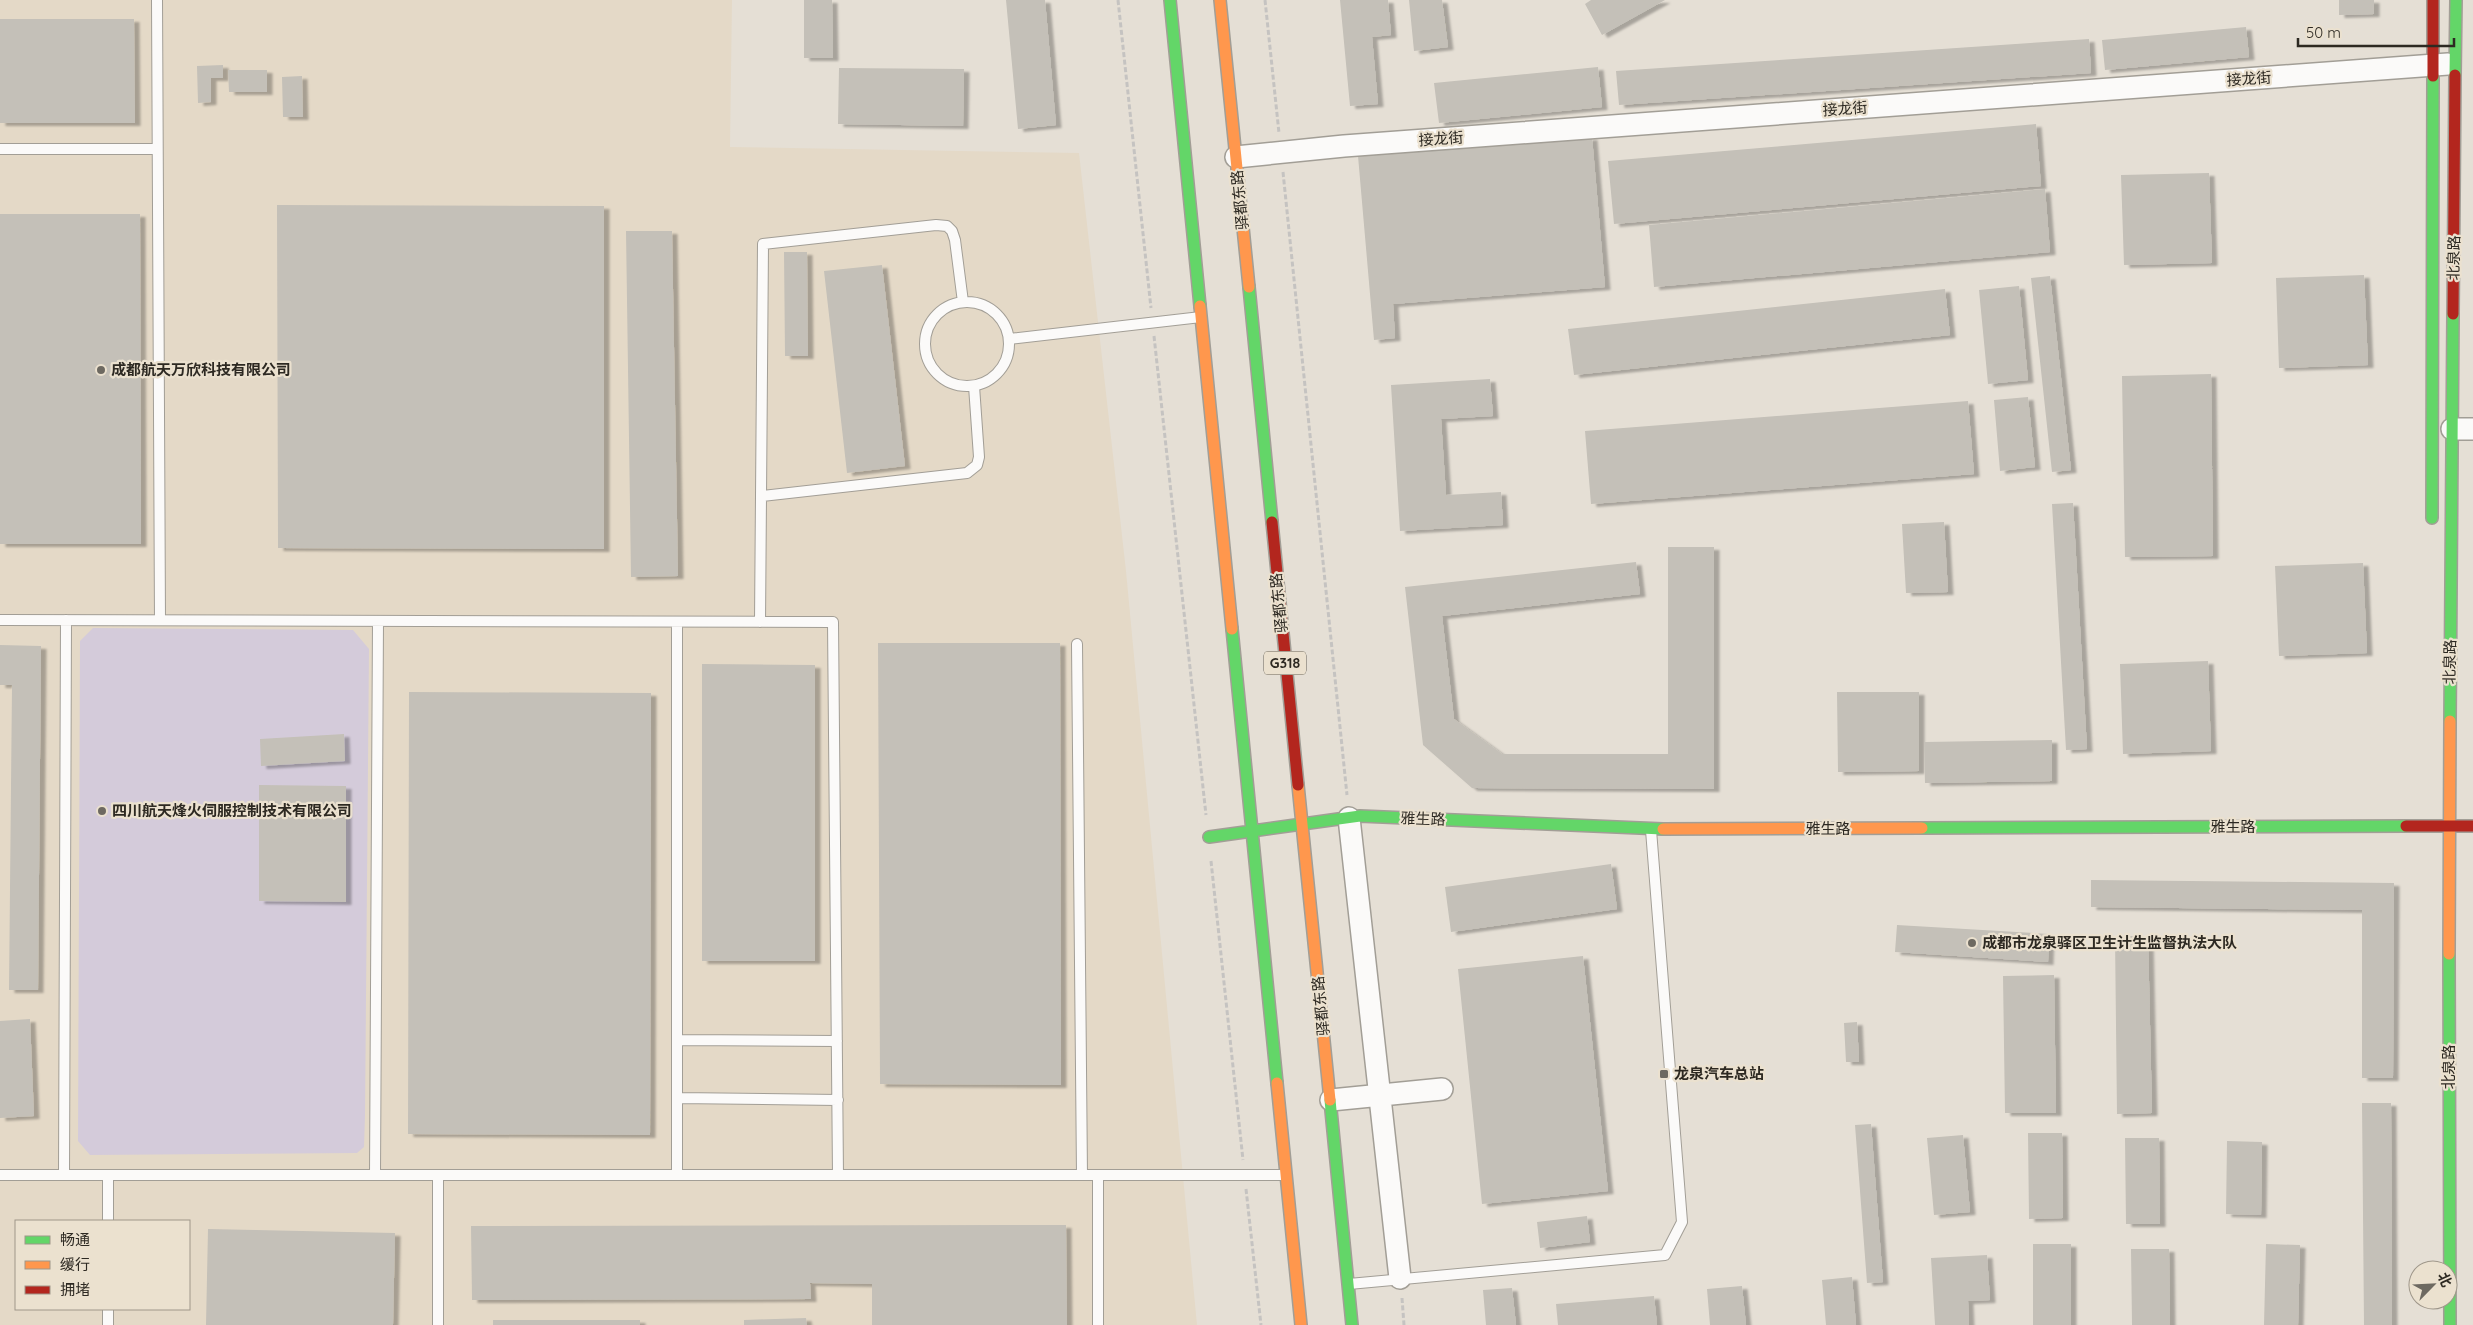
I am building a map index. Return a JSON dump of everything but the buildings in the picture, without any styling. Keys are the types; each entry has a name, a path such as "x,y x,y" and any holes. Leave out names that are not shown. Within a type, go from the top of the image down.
{"main road":[{"path":"1170,0 1301,1325"},
{"name":"驿都东路","path":"1220,0 1352,1325"},
{"name":"北泉路","path":"2432,0 2432,530"},
{"name":"北泉路","path":"2450,1325 2448,827 2456,0"},
{"name":"雅生路","path":"1209,836 1360,816 1651,829 2473,826"}],"street":[{"name":"接龙街","path":"1236,156 2455,64"},
{"path":"2452,429 2473,429"},
{"path":"1349,818 1400,1278"},
{"path":"1331,1100 1442,1089"}],"lane":[{"path":"157,0 160,620"},
{"path":"0,149 157,149"},
{"path":"760,622 763,244 936,225 947,226 955,240 963,302"},
{"path":"963,302 981,303 993,310 1002,320 1009,339 1010,347 1006,361 998,373 987,382 974,386 959,386 946,381 935,371 928,359 924,346 926,332 932,320 941,310 953,303 963,302"},
{"path":"1009,339 1202,317"},
{"path":"762,496 967,473 977,465 979,457 974,386"},
{"path":"0,620 833,622 838,1175"},
{"path":"64,1175 66,620"},
{"path":"375,1175 378,621"},
{"path":"677,622 677,1175"},
{"path":"1077,644 1082,1175"},
{"path":"1348,1284 1665,1255 1682,1222 1651,829"},
{"path":"677,1040 837,1041"},
{"path":"677,1098 838,1100"},
{"path":"0,1175 1286,1176"},
{"path":"108,1175 108,1220"},
{"path":"438,1175 438,1325"},
{"path":"1098,1175 1098,1325"},
{"path":"108,1310 108,1325"}],"path":[{"path":"1118,0 1261,1325"},
{"path":"1265,0 1349,818"},
{"path":"1400,1278 1404,1325"}],"shaded area":[{"path":"0,0 732,0 730,147 1079,153 1126,571 1197,1325 0,1325"},
{"path":"93,628 353,630 369,649 365,1116 364,1147 357,1153 90,1155 78,1141 80,641"}],"traffic: fast":[{"path":"1170,0 1200,306"},
{"path":"2455,75 2456,0"},
{"path":"2432,518 2433,76"},
{"path":"1249,287 1272,522"},
{"path":"2450,721 2453,314"},
{"path":"1232,629 1277,1083"},
{"path":"1209,837 1360,816 1663,829"},
{"path":"1922,828 2406,826"},
{"path":"2449,954 2450,1325"},
{"path":"1330,1100 1352,1325"}],"traffic: slow":[{"path":"1220,0 1249,287"},
{"path":"1200,306 1232,629"},
{"path":"2449,954 2450,721"},
{"path":"1298,785 1330,1100"},
{"path":"1663,829 1922,828"},
{"path":"1277,1083 1301,1325"}],"traffic: jam":[{"path":"2433,0 2433,76"},
{"path":"2453,314 2455,75"},
{"path":"1272,522 1298,785"},
{"path":"2406,826 2473,826"}],"place":[{"name":"成都航天万欣科技有限公司","path":"101,370"},
{"name":"四川航天烽火伺服控制技术有限公司","path":"102,811"},
{"name":"成都市龙泉驿区卫生计生监督执法大队","path":"1972,943"},
{"name":"龙泉汽车总站","path":"1664,1074"}]}
